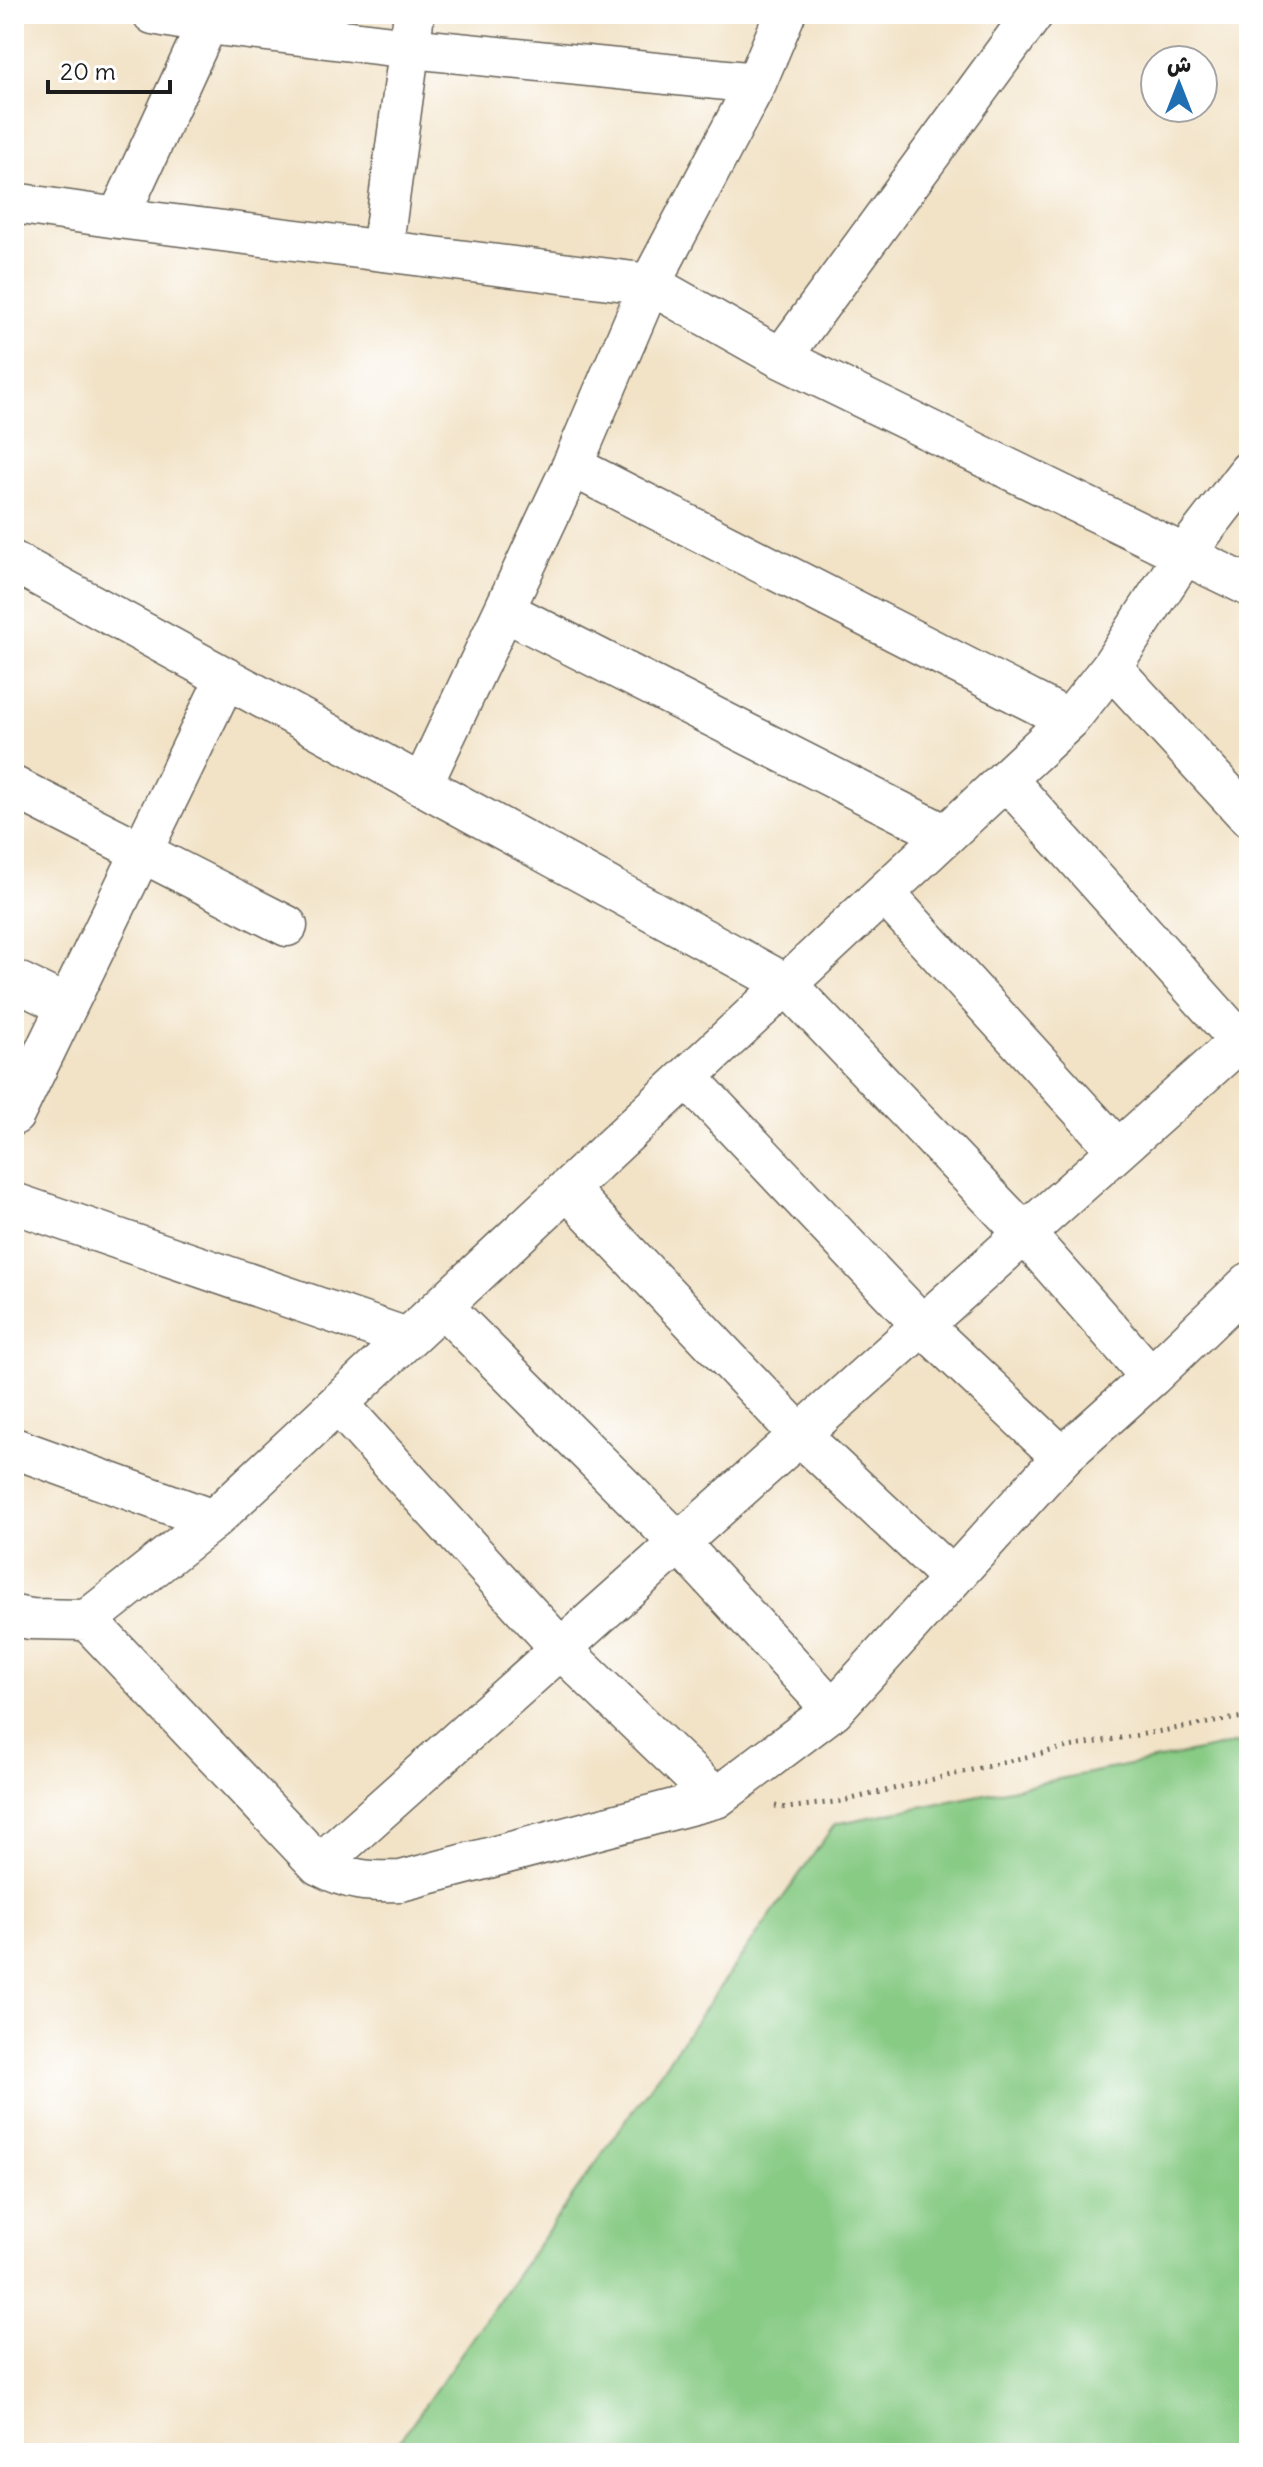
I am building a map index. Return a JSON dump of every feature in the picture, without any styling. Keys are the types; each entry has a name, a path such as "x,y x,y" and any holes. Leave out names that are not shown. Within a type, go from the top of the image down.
{"street":[{"path":"153,14 412,31 756,83"},
{"path":"422,785 572,466 650,284 756,83 785,14"},
{"path":"118,218 210,19"},
{"path":"781,358 1018,19"},
{"path":"382,251 412,31"},
{"path":"14,203 650,284 781,358 1249,586"},
{"path":"572,466 1069,720"},
{"path":"14,1616 87,1620 213,1520 1069,720 1111,667 1185,554 1249,471"},
{"path":"14,562 786,984 1025,1234 1151,1377"},
{"path":"505,611 946,835"},
{"path":"1111,667 1249,817"},
{"path":"14,1115 226,678"},
{"path":"319,1865 1245,1037 1006,779"},
{"path":"14,787 287,926"},
{"path":"884,893 1118,1150"},
{"path":"14,980 67,1006"},
{"path":"687,1077 922,1325 1062,1457"},
{"path":"567,1189 800,1435 951,1577"},
{"path":"14,1203 407,1338"},
{"path":"87,1620 319,1865 342,1877 372,1882 401,1881 716,1798 833,1710 1062,1457 1249,1283"},
{"path":"442,1306 679,1543 833,1710"},
{"path":"338,1404 561,1649 716,1798"},
{"path":"14,1448 213,1520"}],"path":[{"path":"716,1798 786,1808 843,1801 1063,1748 1249,1716"}],"green space":[{"path":"1249,1741 1249,2453 391,2453 835,1824"}]}
